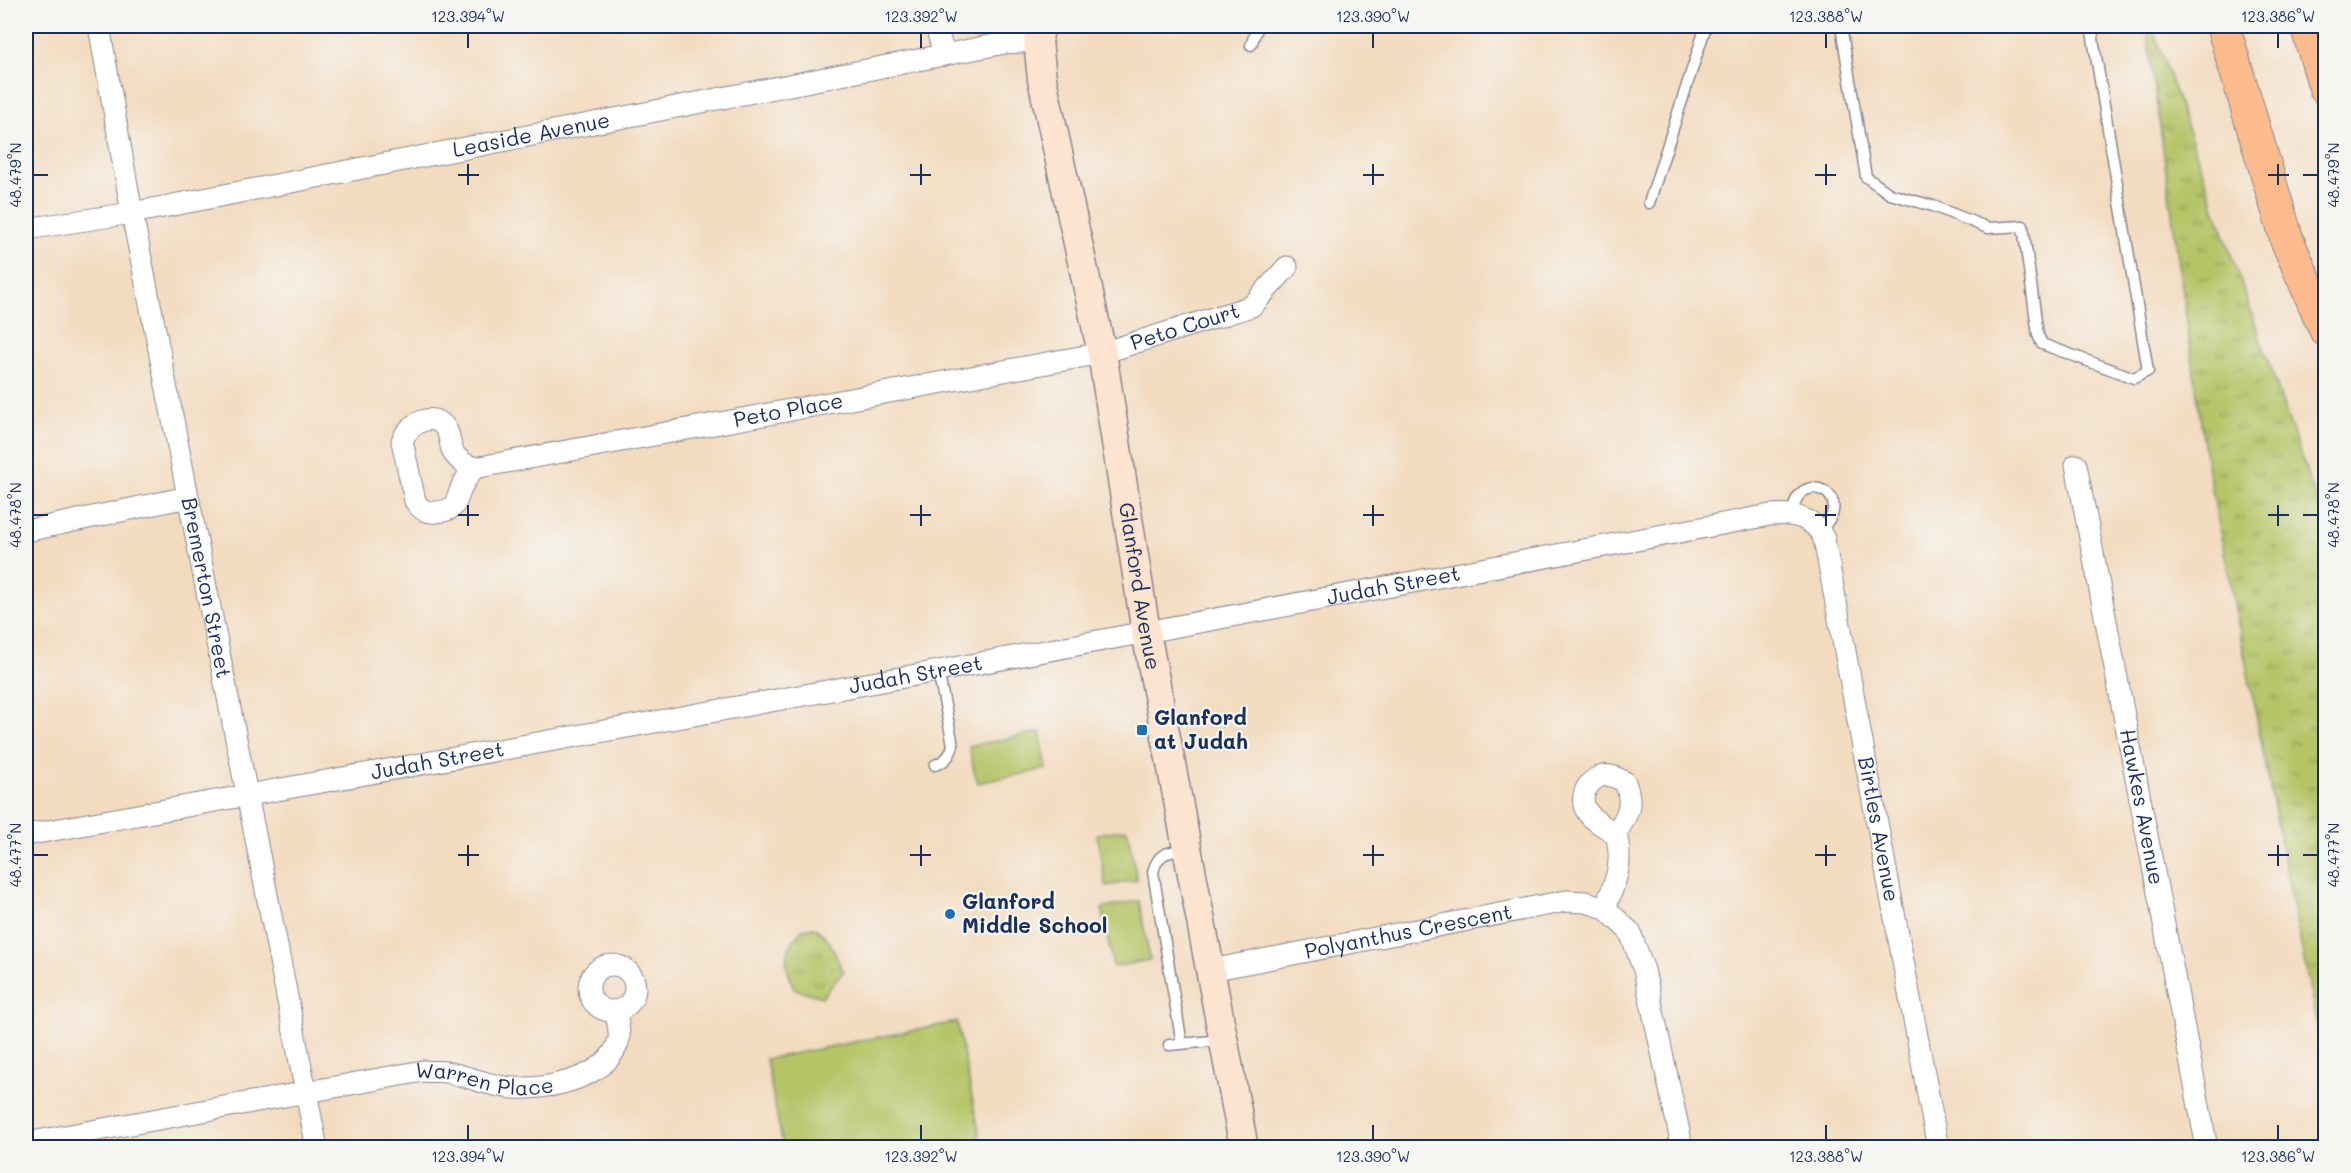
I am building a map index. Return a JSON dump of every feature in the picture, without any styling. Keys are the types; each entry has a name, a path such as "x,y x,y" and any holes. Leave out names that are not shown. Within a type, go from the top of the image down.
{"highway":[{"path":"2223,26 2287,240 2325,330"},
{"path":"2241,26 2325,310"},
{"path":"2307,26 2325,89"}],"main road":[{"name":"Glanford Avenue","path":"1039,33 1041,80 1102,353 1146,632 1244,1148"}],"street":[{"name":"Bremerton Street","path":"99,26 132,213 317,1148"},
{"path":"936,26 944,55"},
{"name":"Leaside Avenue","path":"26,229 132,213 1005,43 1039,33"},
{"name":"Peto Court","path":"1102,353 1252,306 1287,267"},
{"name":"Peto Place","path":"474,468 1102,353"},
{"name":"Hawkes Avenue","path":"2076,465 2207,1148"},
{"path":"26,531 188,497"},
{"name":"Judah Street","path":"26,835 938,671 1759,517 1805,521"},
{"name":"Birtles Avenue","path":"1805,521 1824,539 1938,1148"},
{"path":"1616,834 1620,850 1619,871 1605,908 1630,932 1644,970 1680,1136 1678,1148"},
{"name":"Polyanthus Crescent","path":"1210,970 1566,901 1586,902 1605,908"},
{"name":"Warren Place","path":"26,1143 423,1071 447,1072 493,1085 514,1088 568,1081 595,1071 610,1057 619,1038 616,1012"}],"lane":[{"path":"1251,45 1258,26"},
{"path":"1649,203 1706,26"},
{"path":"1841,26 1866,177 1890,194 1933,206 1988,228 2023,226 2038,335 2042,344 2134,378 2148,371 2091,26"},
{"path":"935,765 945,761 951,754 953,745 938,671"},
{"path":"1182,1044 1153,872 1156,861 1166,852 1187,849"},
{"path":"1169,1045 1224,1040"}],"green space":[{"path":"2146,26 2152,26 2325,525 2325,1068 2206,459"},
{"path":"1040,732 1047,769 978,783 969,746"},
{"path":"1127,829 1137,880 1106,886 1097,834"},
{"path":"1139,901 1150,960 1113,967 1102,908"},
{"path":"813,927 830,942 844,971 822,997 794,989 786,958 790,946 801,930"},
{"path":"957,1022 982,1147 783,1147 766,1059"}],"place":[{"name":"Glanford at Judah","path":"1142,730"},
{"name":"Glanford Middle School","path":"950,914"}]}
